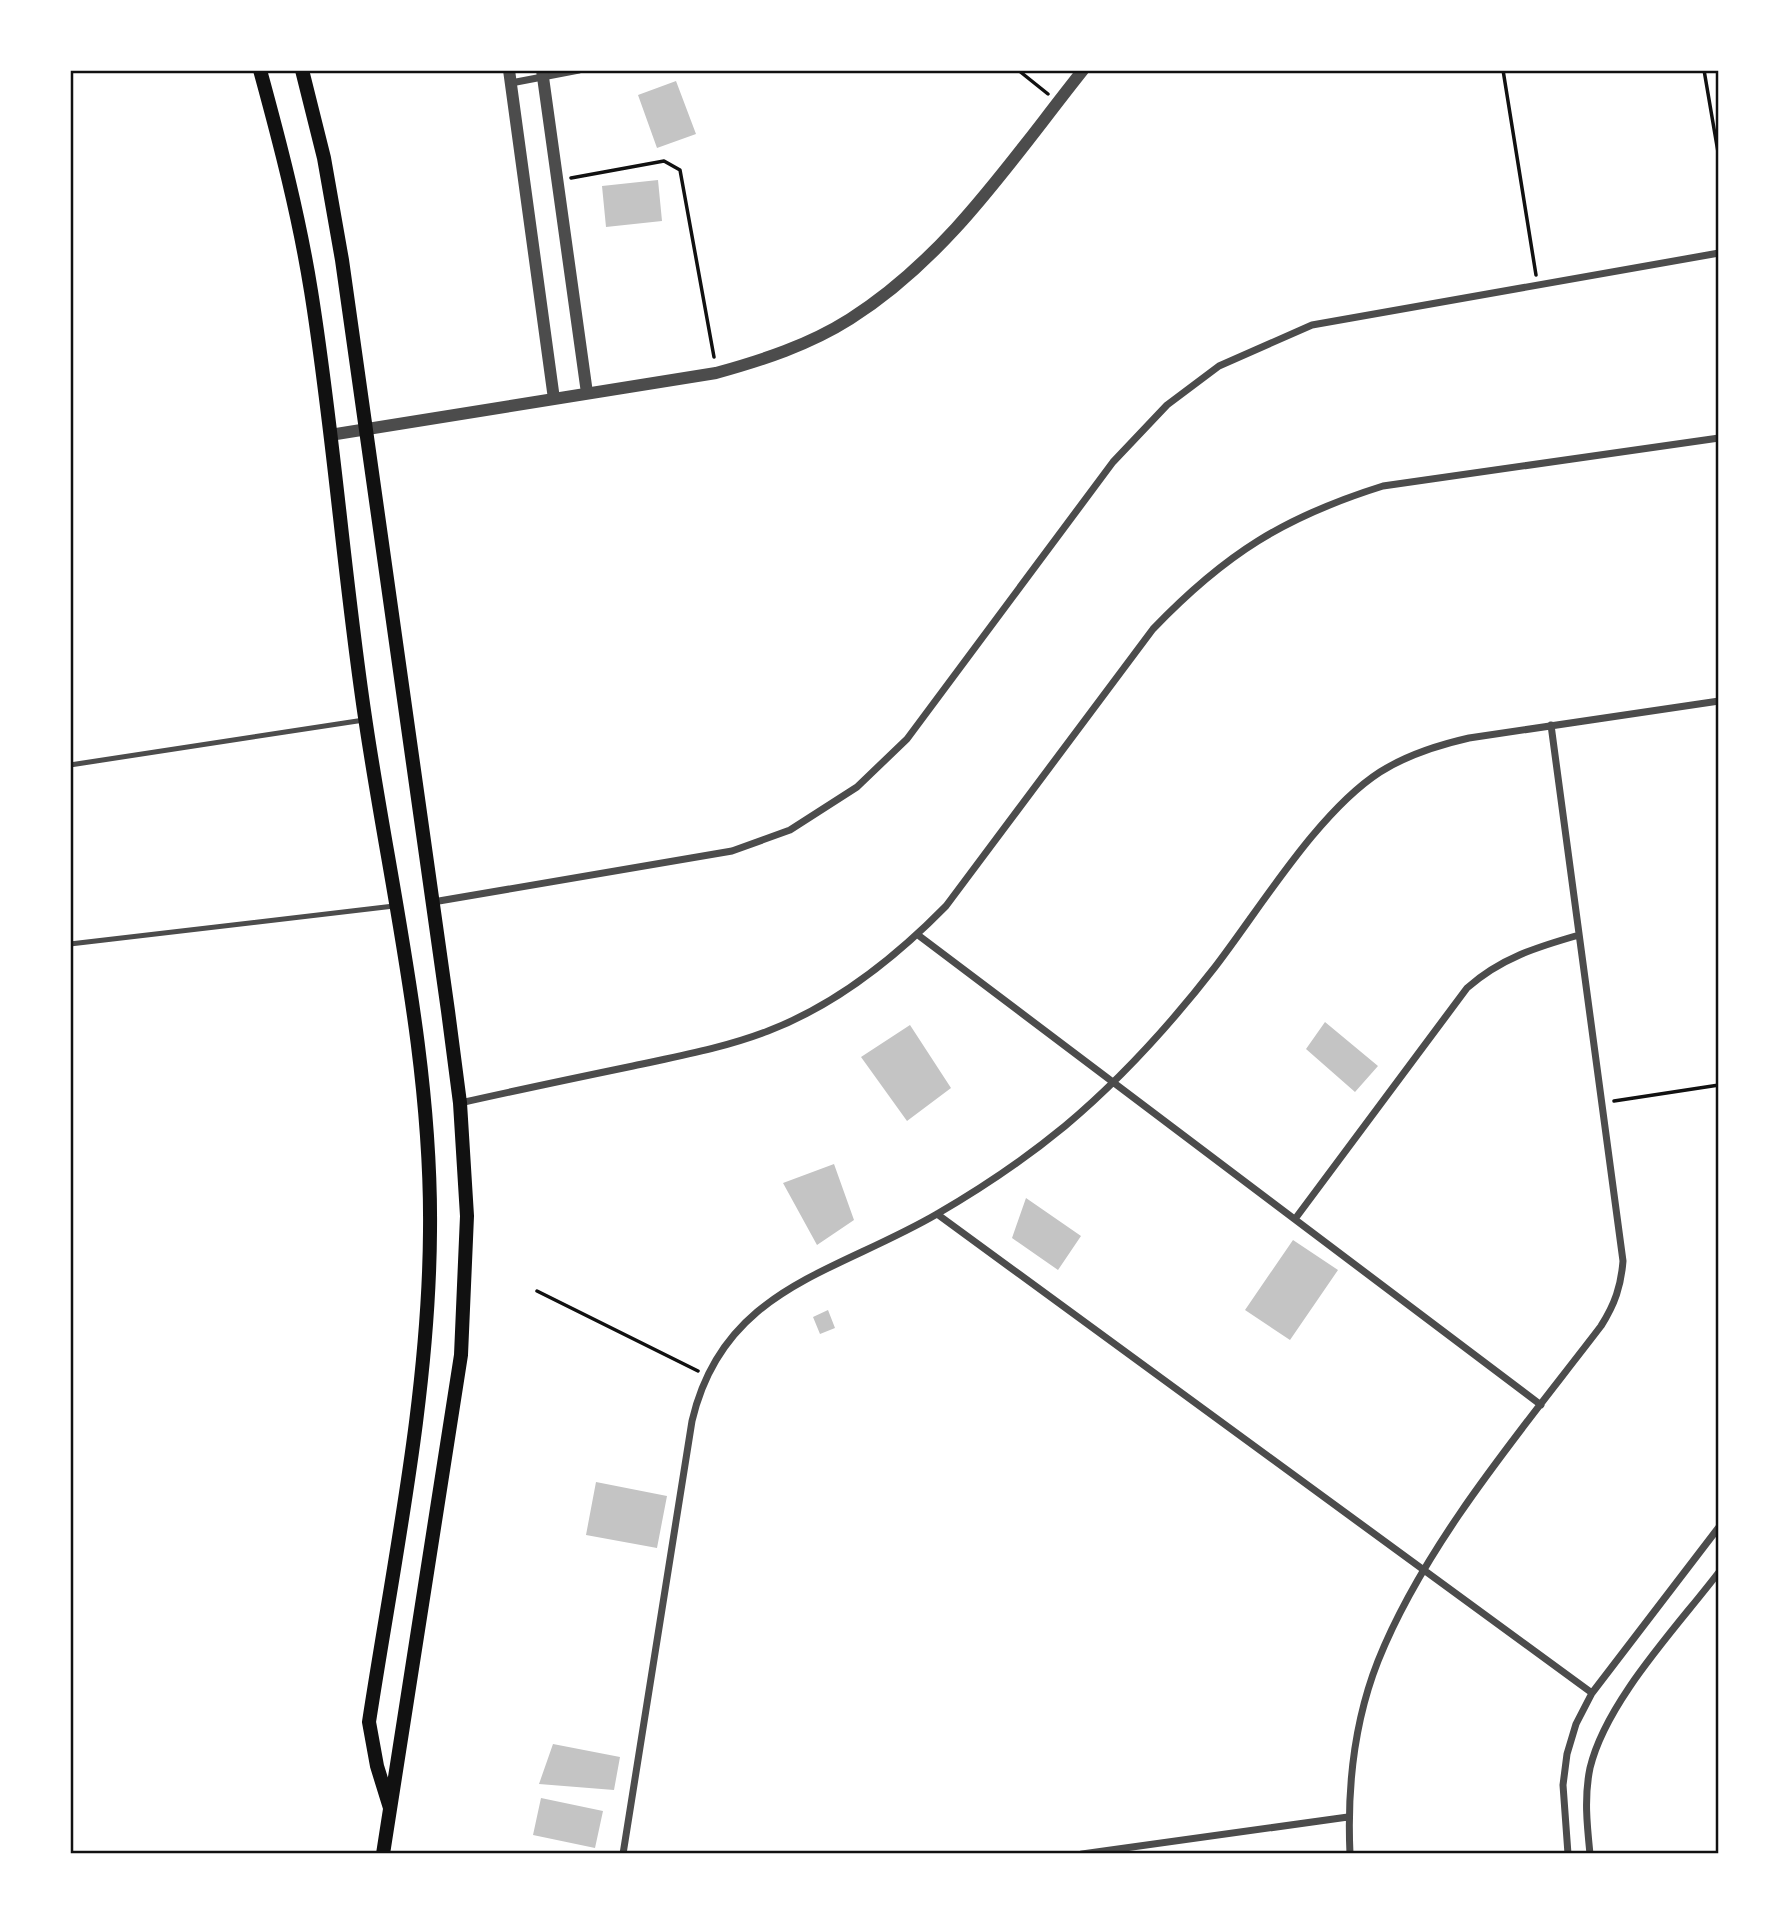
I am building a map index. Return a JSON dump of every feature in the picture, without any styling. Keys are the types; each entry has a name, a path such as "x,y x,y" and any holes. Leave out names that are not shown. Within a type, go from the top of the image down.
{"main road":[{"path":"260,70 286,168 311,291 365,720 396,906 424,1106 429,1167 429,1288 417,1409 369,1722 377,1766 391,1810"},
{"path":"302,70 334,208 366,428 460,1103 467,1228 461,1355 383,1854"}],"street":[{"path":"554,399 510,77 579,70"},
{"path":"330,435 716,373 767,359 808,341 885,295 952,235 1083,70"},
{"path":"542,73 587,394"},
{"path":"433,902 732,851 790,830 857,787 907,739 1113,463 1167,405 1219,366 1312,325 1719,253"},
{"path":"460,1103 713,1049 769,1031 872,973 918,935 946,906 1153,629 1191,589 1257,540 1331,503 1383,486 1717,440"},
{"path":"623,1854 692,1421 706,1375 721,1348 762,1306 937,1214 1007,1170 1114,1083 1166,1028 1331,813 1380,772 1438,745 1551,725 1719,701"},
{"path":"1350,1854 1348,1817 1357,1738 1377,1663 1399,1615 1425,1570 1541,1405 1601,1326 1613,1306 1621,1284 1623,1261 1551,725"},
{"path":"918,935 1541,1405"},
{"path":"1295,1219 1467,988 1483,973 1520,952 1579,935"},
{"path":"937,1214 1592,1693"},
{"path":"1568,1854 1563,1785 1567,1754 1576,1724 1592,1693 1719,1527"},
{"path":"1590,1854 1586,1794 1590,1768 1608,1721 1719,1572"},
{"path":"1082,1854 1348,1817"}],"lane":[{"path":"70,765 365,720"},
{"path":"70,944 396,906"}],"path":[{"path":"1018,70 1058,102"},
{"path":"1503,70 1537,284"},
{"path":"1704,70 1719,158"},
{"path":"557,181 664,161 680,170 716,373"},
{"path":"1602,1103 1719,1085"},
{"path":"537,1292 706,1375"}],"building":[{"path":"676,81 696,134 657,148 638,95"},
{"path":"658,180 662,221 606,227 602,186"},
{"path":"1325,1022 1378,1066 1355,1092 1306,1049"},
{"path":"910,1025 951,1088 907,1121 861,1057"},
{"path":"834,1164 854,1220 817,1245 783,1183"},
{"path":"1026,1198 1081,1236 1058,1270 1012,1238"},
{"path":"1293,1240 1338,1270 1290,1340 1245,1310"},
{"path":"828,1310 835,1328 820,1334 813,1317"},
{"path":"596,1482 667,1496 657,1548 586,1535"},
{"path":"553,1744 620,1757 614,1790 539,1784"},
{"path":"541,1798 603,1811 595,1848 533,1835"}]}
